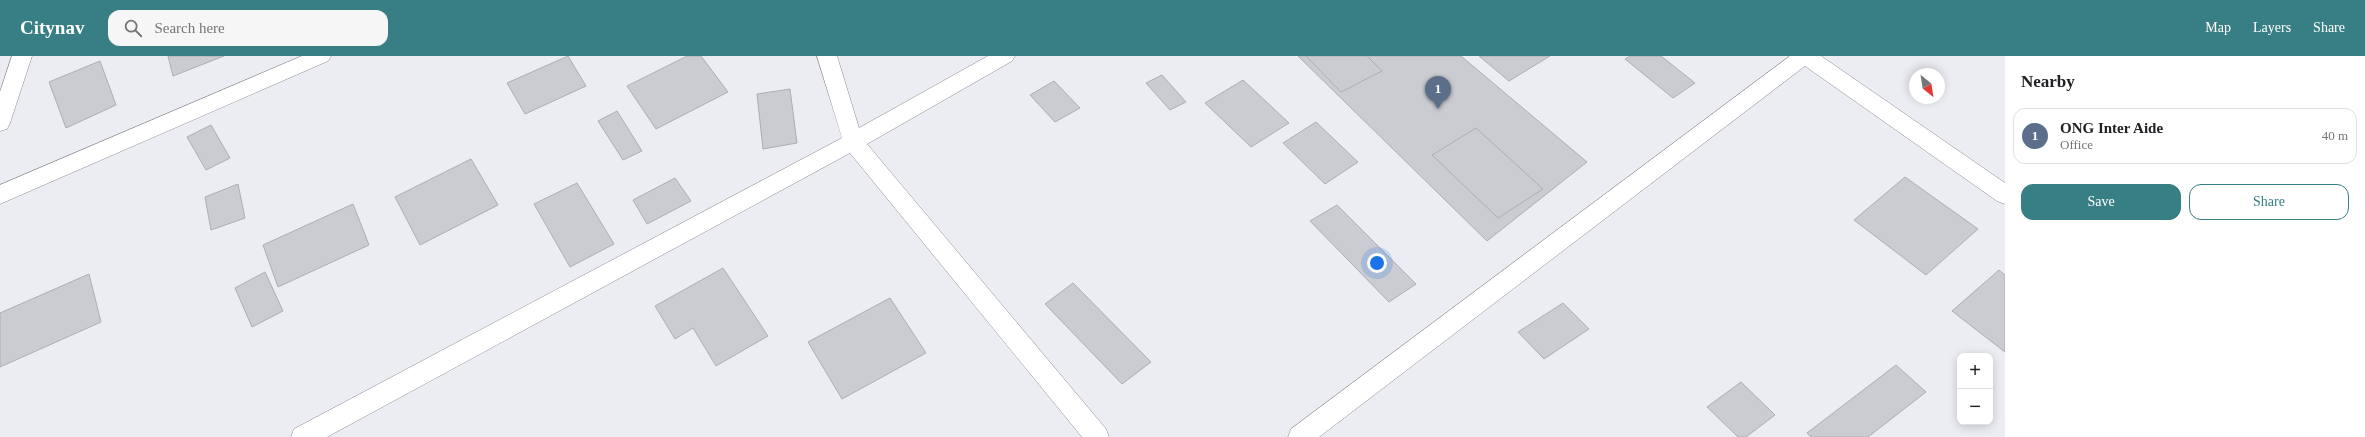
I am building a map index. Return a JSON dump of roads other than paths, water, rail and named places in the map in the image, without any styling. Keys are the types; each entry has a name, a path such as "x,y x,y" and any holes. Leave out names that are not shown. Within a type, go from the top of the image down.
{"street":[{"path":"0,123 22,56"},
{"path":"0,195 321,56"},
{"path":"826,56 853,142 1097,437"},
{"path":"303,437 853,142 1005,56"},
{"path":"1300,437 1805,56 2005,195"}],"place":[{"name":"ONG Inter Aide","path":"1438,109"}]}
